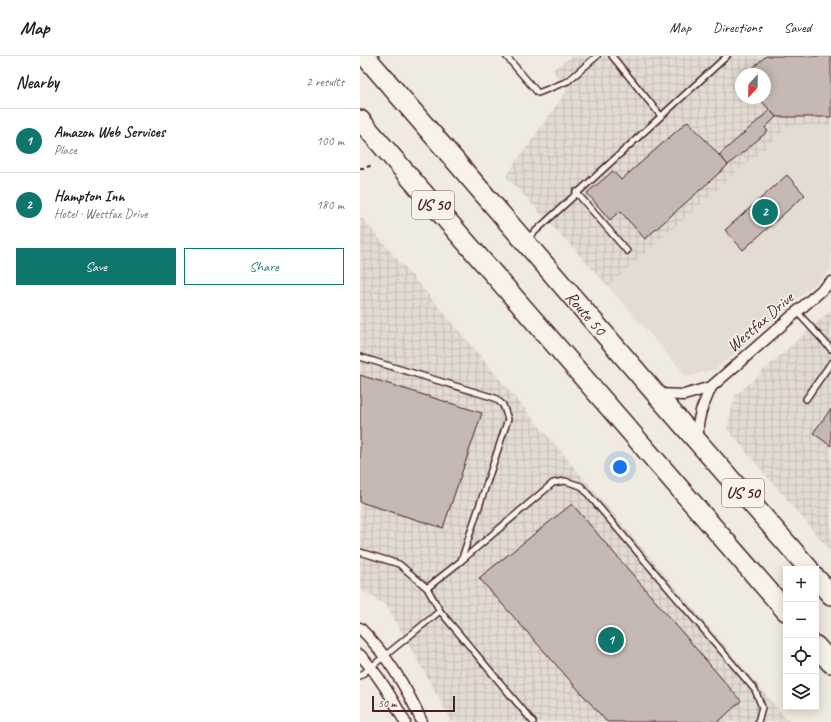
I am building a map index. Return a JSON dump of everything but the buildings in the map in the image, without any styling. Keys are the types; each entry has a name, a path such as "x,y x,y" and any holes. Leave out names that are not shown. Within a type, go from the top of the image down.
{"highway":[{"name":"Route 50","path":"365,56 806,566"},
{"name":"US 50","path":"360,120 783,608"},
{"path":"819,581 831,595"},
{"path":"819,649 831,663"}],"street":[{"name":"Westfax Drive","path":"656,394 684,395 711,387 831,282"},
{"name":"Westfax Drive","path":"698,442 698,424 701,411 711,387"},
{"path":"360,628 384,657 403,685 422,722"},
{"path":"360,654 372,667 391,696 405,722"}],"lane":[{"path":"506,56 538,93 568,81 597,56"},
{"path":"612,56 661,116"},
{"path":"524,241 727,56"},
{"path":"576,192 627,251"},
{"path":"797,312 831,349"},
{"path":"360,356 495,398 502,405 508,419 461,561"},
{"path":"806,398 831,363"},
{"path":"427,588 553,483 565,481 581,486 755,690 762,707 758,722"},
{"path":"360,552 399,564 427,588 440,611 533,722"},
{"path":"360,676 440,611"}],"path":[{"path":"360,168 373,166"}],"shaded area":[{"path":"573,56 831,56 831,125 791,125 608,286 506,176 568,89 552,70"},
{"path":"791,125 831,125 831,270 716,369 687,377 608,286"},
{"path":"360,216 433,300 789,722 452,722 387,606 360,589"},
{"path":"831,310 831,552 727,429 735,396"}],"place":[{"name":"Hampton Inn","path":"765,212"},
{"name":"Amazon Web Services","path":"611,640"}]}
